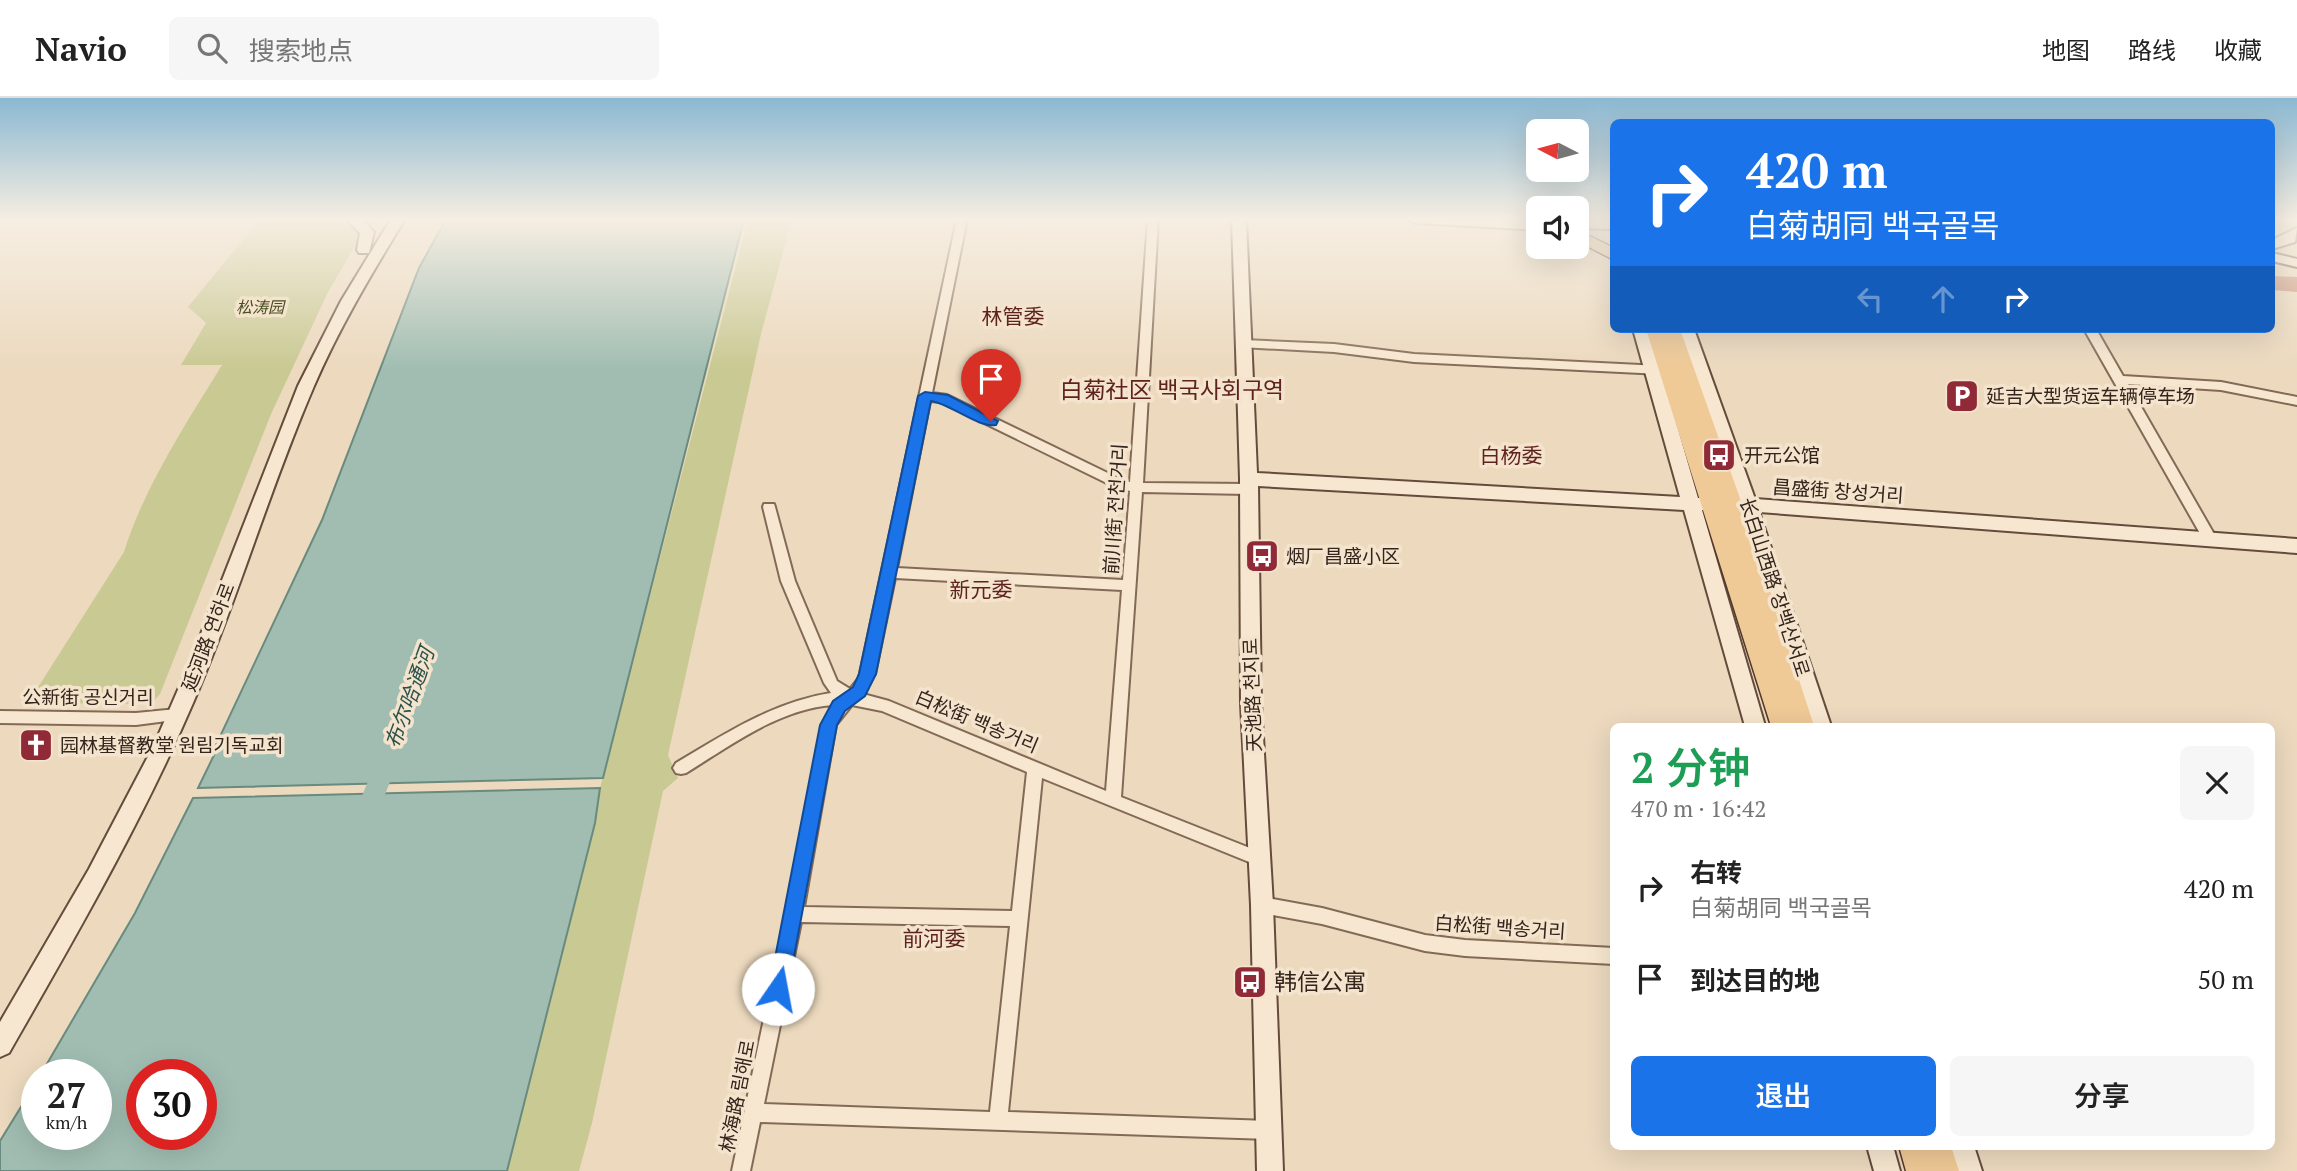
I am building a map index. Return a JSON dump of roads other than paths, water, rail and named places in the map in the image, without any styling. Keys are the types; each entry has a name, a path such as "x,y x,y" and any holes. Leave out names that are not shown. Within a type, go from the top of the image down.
{"main road":[{"name":"长白山西路 장백산서로","path":"1656,333 1662,370 1711,503 1781,723"},
{"name":"长白山西路 장백산서로","path":"1673,333 1740,505 1802,723"},
{"path":"1914,1150 1920,1171"},
{"path":"1938,1150 1945,1171"}],"street":[{"name":"延河路 연하로","path":"0,1025 88,872 170,716 289,397 354,269"},
{"name":"延河路 연하로","path":"0,1045 107,860 170,716 306,385 368,269"},
{"name":"林海路 림해로","path":"741,1171 794,914 829,725 839,706 853,697 864,684 867,674 952,269"},
{"name":"前川街 전천거리","path":"1113,801 1135,487 1143,411 1150,269"},
{"name":"天池路 천지로","path":"1241,269 1249,484 1251,703 1262,905 1270,1171"},
{"name":"长白山西路 장백산서로","path":"1643,333 1662,370 1690,505 1754,723"},
{"name":"长白山西路 장백산서로","path":"1687,333 1740,505 1820,723"},
{"path":"2092,333 2211,541"},
{"path":"1244,344 1334,348 1414,358 1662,370"},
{"path":"2119,380 2230,387 2297,401"},
{"path":"925,396 943,398 1112,482 1135,487 1249,484"},
{"name":"昌盛街 창성거리","path":"1249,484 1690,505 1711,503 2297,546"},
{"path":"769,507 788,581 831,683 834,688 853,697"},
{"path":"890,573 1129,585"},
{"name":"白松街 백송거리","path":"681,768 780,712 802,704 853,697 884,705 1259,859"},
{"name":"公新街 공신거리","path":"0,717 170,716"},
{"path":"999,1121 1035,769"},
{"name":"白松街 백송거리","path":"1262,905 1322,916 1425,943 1465,948 1610,956"},
{"path":"794,914 1019,919"},
{"path":"752,1113 1269,1130"},
{"path":"1881,1150 1887,1171"},
{"path":"1962,1150 1969,1171"}],"water":[{"path":"419,269 731,269 603,778 198,788 322,520"},
{"path":"600,788 595,823 507,1171 0,1171 0,1141 21,1107 21,1150 112,1150 112,1059 50,1059 135,913 193,798"}],"waterway":[{"name":"布尔哈通河","path":"365,819 388,758"}],"place":[{"name":"延吉大型货运车辆停车场","path":"1962,396"},
{"name":"开元公馆","path":"1719,455"},
{"name":"烟厂昌盛小区","path":"1262,556"},
{"name":"园林基督教堂 원림기독교회","path":"36,745"},
{"name":"韩信公寓","path":"1250,982"}],"district":[{"name":"林管委","path":"1013,317"},
{"name":"白菊社区 백국사회구역","path":"1172,390"},
{"name":"白杨委","path":"1511,456"},
{"name":"新元委","path":"981,590"},
{"name":"前河委","path":"934,939"}],"park label":[{"name":"松涛园","path":"260,307"}]}
